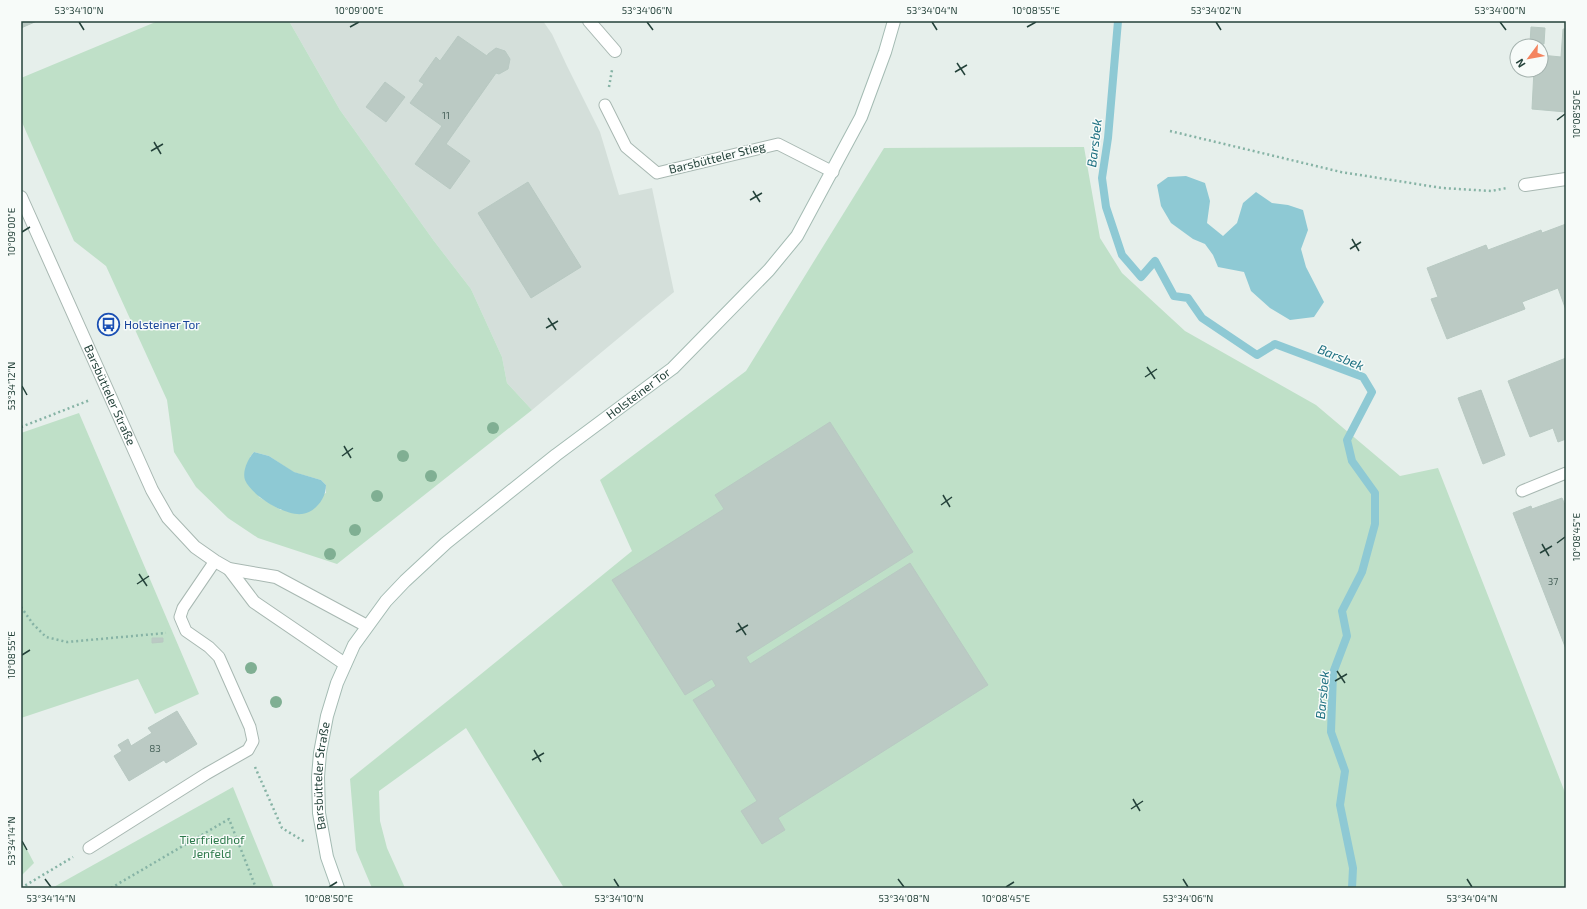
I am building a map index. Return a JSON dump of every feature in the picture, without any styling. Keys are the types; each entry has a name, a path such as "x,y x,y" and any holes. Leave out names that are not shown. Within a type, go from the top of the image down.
{"main road":[{"path":"589,21 615,50"},
{"name":"Holsteiner Tor","path":"367,626 386,601 405,581 446,543 556,455 673,368 769,270 797,236 833,172 860,117 885,52 894,21"},
{"path":"1525,185 1566,179"},
{"name":"Barsbütteler Straße","path":"21,197 152,490 168,518 195,547 229,569 276,577 367,626 354,645 336,683 327,716 320,753 318,777 319,813 327,857 338,888"},
{"name":"Barsbütteler Straße","path":"229,569 254,602 345,664"}],"lane":[{"name":"Barsbütteler Stieg","path":"605,105 626,147 657,173 778,144 833,172"},
{"path":"1522,491 1566,474"},
{"path":"89,848 206,774 248,750 253,741 250,727 219,657 209,647 186,631 180,617 183,608 215,561"}],"path":[{"path":"605,105 615,50"},
{"path":"1170,131 1341,172 1442,188 1491,191 1525,185"},
{"path":"21,427 108,393"},
{"path":"21,607 33,624 46,637 68,642 186,631"},
{"path":"248,750 282,828 327,857"},
{"path":"111,888 229,818 256,888"},
{"path":"21,888 89,848"},
{"path":"118,884 121,888"}],"shaded area":[{"path":"289,21 543,21 552,34 600,132 619,195 652,188 674,292 532,410 507,383 502,357 471,289 434,241 340,110"}],"green space":[{"path":"158,21 289,21 340,110 434,241 471,289 502,357 507,383 532,410 337,564 258,538 228,518 196,487 174,452 167,400 106,266 74,241 21,120 21,78","holes":["254,452 269,456 293,472 321,480 326,485 326,493 281,510 259,497 250,457"]},
{"path":"1084,147 1100,238 1122,273 1185,331 1316,405 1400,476 1438,468 1566,795 1566,888 564,888 466,728 379,791 380,821 387,848 405,888 372,888 356,850 350,779 632,551 600,480 746,371 884,148"},
{"path":"79,413 199,694 155,714 138,679 21,718 21,433"},
{"name":"Tierfriedhof Jenfeld","path":"233,787 274,888 52,888"},
{"path":"21,838 34,863 21,876"}],"water":[{"path":"1186,176 1205,183 1210,201 1207,223 1223,236 1237,223 1243,203 1256,192 1272,203 1288,205 1303,210 1308,230 1301,249 1306,267 1324,302 1314,317 1290,320 1270,308 1251,291 1244,272 1218,267 1213,255 1205,244 1193,239 1171,223 1161,206 1157,185 1168,177"},
{"path":"254,452 269,456 294,472 321,480 326,485 326,490 319,504 307,513 295,514 270,504 254,492 245,480 244,473 246,465"}],"building":[{"path":"21,21 37,21 21,28"},
{"path":"1531,27 1545,28 1544,38 1530,38"},
{"path":"1563,29 1566,29 1566,112 1532,109 1534,78 1549,78 1549,56 1561,57"},
{"path":"458,36 487,56 496,48 505,51 510,59 508,69 499,74 496,73 446,144 470,161 450,189 415,164 442,126 410,103 424,84 419,81 436,57 440,61"},
{"path":"385,82 405,97 386,122 366,107"},
{"path":"528,182 581,267 531,298 478,213"},
{"path":"1566,224 1566,310 1558,288 1522,302 1525,309 1447,339 1431,299 1438,297 1427,268 1486,245 1488,250 1541,230 1542,233"},
{"path":"1566,358 1566,439 1558,442 1553,428 1530,437 1508,381"},
{"path":"1481,390 1505,455 1483,464 1458,398"},
{"path":"830,422 913,552 746,657 750,664 910,563 988,685 778,818 785,830 762,844 741,811 757,801 693,700 716,686 712,679 685,695 612,580 724,509 715,495"},
{"path":"1562,498 1566,507 1566,649 1513,513 1531,506 1532,509"},
{"path":"152,638 163,638 163,642 152,643"},
{"path":"177,711 197,744 166,763 164,760 129,781 114,756 122,751 118,745 128,739 131,746 152,733 148,728"}],"waterway":[{"name":"Barsbek","path":"1118,21 1108,138 1102,178 1106,207 1122,255 1141,277 1155,261 1174,296 1188,298 1202,318 1257,355 1275,344 1363,377 1372,392 1347,440 1352,461 1375,493 1375,524 1362,572 1342,611 1347,636 1333,673 1331,732 1345,771 1340,805 1353,868 1352,888"}],"place":[{"name":"Holsteiner Tor","path":"109,325"}]}
